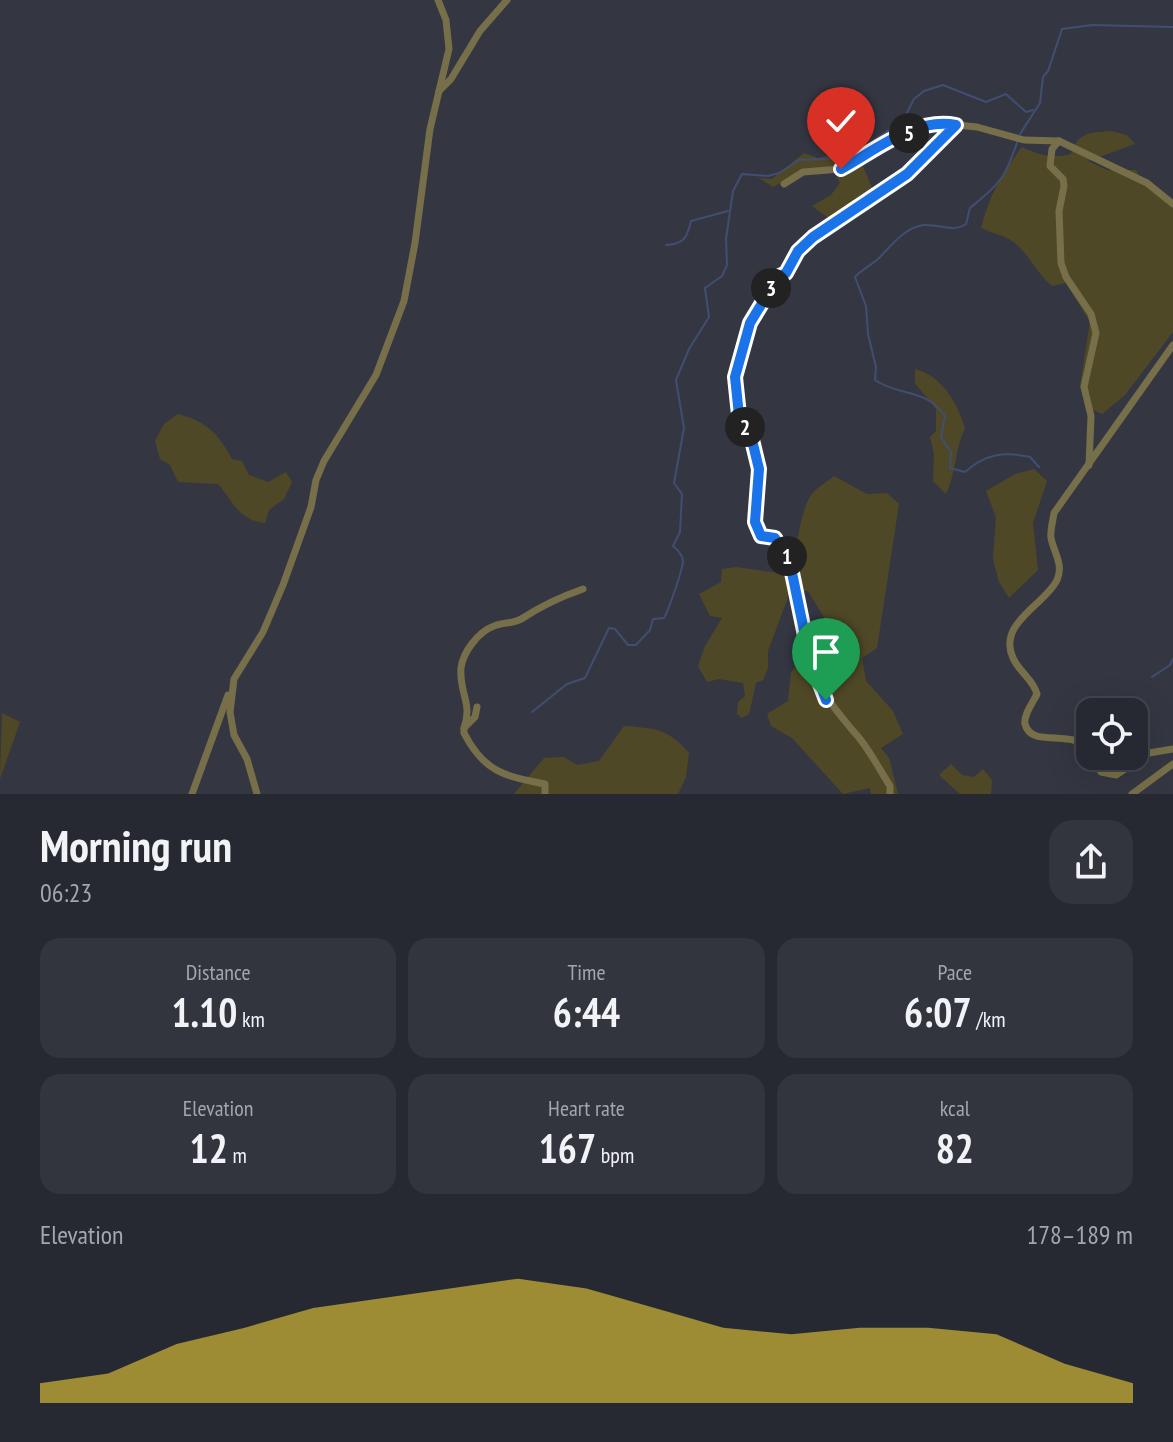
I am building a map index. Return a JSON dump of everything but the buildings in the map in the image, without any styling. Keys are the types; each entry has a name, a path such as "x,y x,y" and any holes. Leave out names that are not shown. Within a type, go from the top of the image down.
{"street":[{"path":"192,794 234,679 268,620 307,519 324,461 376,375 404,301 415,243 427,143 449,39 438,0"},
{"path":"439,91 451,79 480,31 507,0"},
{"path":"784,184 803,172 841,169 928,124 956,125 977,127 1020,139 1059,141 1147,183 1173,204"},
{"path":"890,794 890,786 862,741 826,700 819,684 809,655 787,556 775,538 761,536 756,530 759,469 752,440 739,415 735,377 750,323 798,251 813,237 907,174 956,125"},
{"path":"1059,141 1052,149 1050,166 1063,179 1064,186 1059,211 1061,263 1066,277 1091,314 1096,333 1084,387 1091,425 1088,468"},
{"path":"1076,741 1061,736 1042,738 1028,728 1026,720 1037,694 1014,661 1010,642 1016,626 1056,582 1061,567 1050,534 1054,513 1173,345"},
{"path":"545,794 545,784 491,770 469,743 464,728 470,712 461,687 462,666 473,643 490,627 513,623 532,610 583,589"},
{"path":"234,679 230,712 234,735 247,759 257,794"},
{"path":"464,728 472,722 477,707"},
{"path":"1148,754 1173,749"},
{"path":"1132,794 1173,764"},
{"path":"1100,770 1116,775 1124,770"}],"shaded area":[{"path":"1111,131 1127,135 1135,144 1088,161 1107,170 1136,170 1144,184 1173,208 1173,332 1125,395 1102,414 1089,408 1080,386 1090,322 1066,283 1052,286 1012,241 981,228 997,185 1022,147 1046,155 1071,154 1077,141 1085,135"},
{"path":"852,150 873,190 864,202 856,200 840,209 831,220 812,206 831,195 840,183 832,168 794,176 773,187 759,178 772,179 804,153 818,158"},
{"path":"915,369 925,372 947,391 965,428 946,494 933,481 934,454 930,437 936,431 936,409 915,383"},
{"path":"178,414 196,420 211,430 232,459 242,461 249,475 268,482 286,472 292,482 284,499 269,510 265,523 242,514 218,484 178,482 170,465 160,459 155,441 164,424"},
{"path":"1034,469 1047,481 1033,523 1038,570 1009,598 999,582 993,559 996,517 986,491 1015,474"},
{"path":"834,476 867,494 887,493 899,504 877,648 862,658 866,681 893,711 903,734 881,748 889,758 898,794 871,794 870,788 843,794 792,738 771,726 767,714 788,701 791,673 825,619 808,591 790,592 768,651 768,668 763,680 756,683 749,714 742,718 737,714 738,702 745,696 743,683 719,679 707,682 698,666 705,646 722,618 710,616 699,594 721,582 722,569 737,567 778,573 796,546 810,497"},
{"path":"2,713 20,722 0,779"},
{"path":"624,726 668,734 689,753 686,777 678,794 514,794 544,758 564,757 577,765 599,761"},
{"path":"951,764 962,775 974,777 983,769 992,780 991,794 960,794 939,775"}],"waterway":[{"path":"1020,134 1040,103 1043,77 1048,71 1062,29 1092,25 1173,27"},
{"path":"532,712 567,684 585,678 609,628 615,629 628,645 636,645 650,630 653,619 664,618 669,607 683,562 673,546 680,532 682,494 674,483 684,428 676,380 689,349 709,317 705,288 722,276 727,265 726,239 733,191 742,174 768,176 799,160 849,158 903,120 914,99 924,91 943,85 986,102 1006,94 1026,112 1033,110"},
{"path":"1018,140 1005,172 996,185 970,208 966,224 951,228 917,226 899,237 855,277 866,306 868,334 876,367 875,380 921,397 938,407 945,416 941,437 951,452 950,468 965,472 980,461 1003,454 1030,457 1039,467"},
{"path":"666,245 684,239 691,221 728,211"},
{"path":"1152,677 1170,665 1173,659"}],"route":[{"path":"826,700 809,655 790,563 775,538 761,536 756,530 759,469 752,440 739,415 735,377 743,359 750,323 798,251 813,237 907,174 956,125 928,124 841,169"}]}
